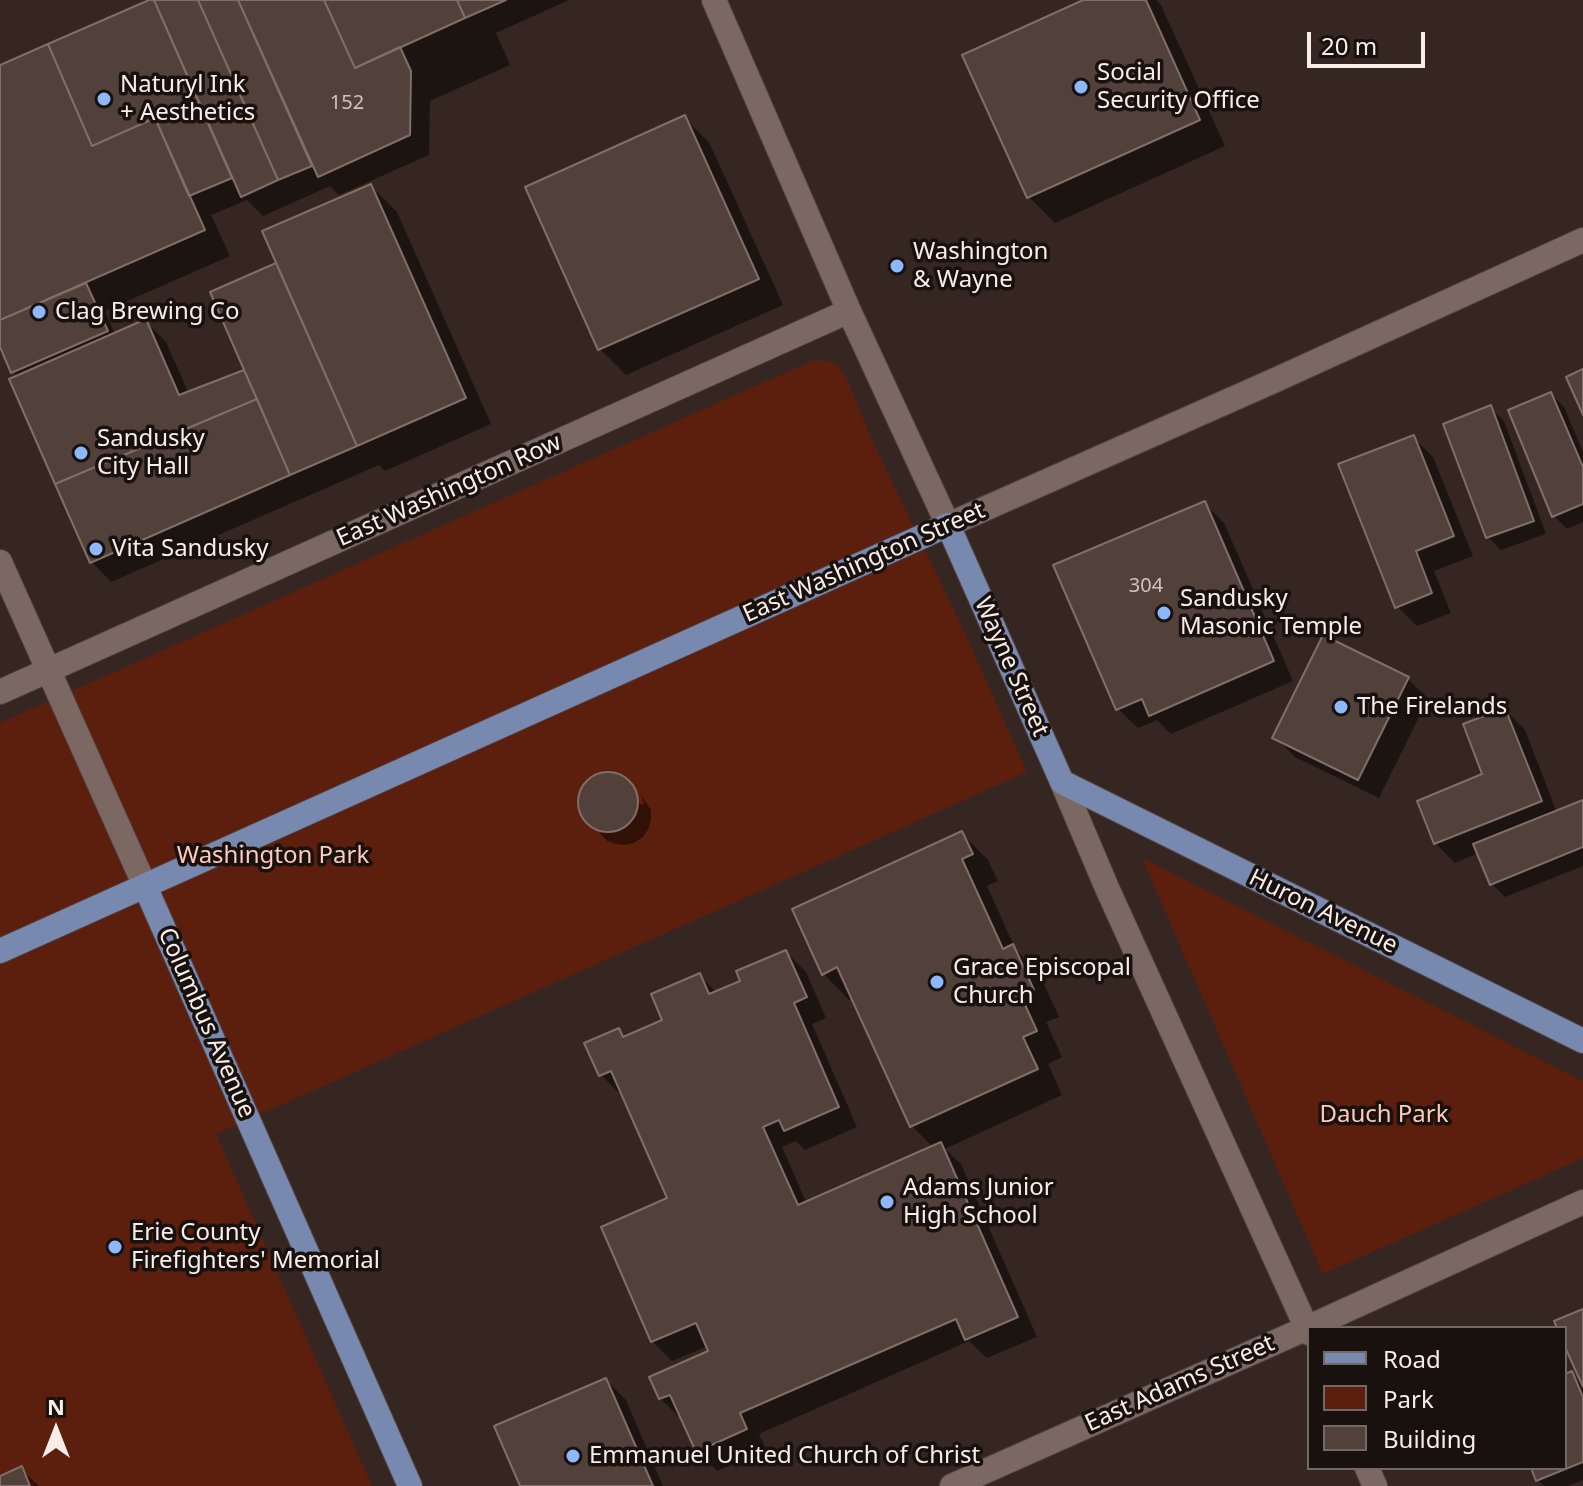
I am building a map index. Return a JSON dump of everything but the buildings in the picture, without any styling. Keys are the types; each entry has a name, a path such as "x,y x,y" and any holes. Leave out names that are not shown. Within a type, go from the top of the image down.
{"main road":[{"name":"Wayne Street","path":"948,525 1062,782"},
{"name":"East Washington Street","path":"0,951 948,525"},
{"name":"Huron Avenue","path":"1062,782 1583,1041"},
{"name":"Columbus Avenue","path":"145,886 410,1486"}],"street":[{"name":"Wayne Street","path":"714,0 849,311 948,525"},
{"name":"East Washington Street","path":"948,525 1583,240"},
{"name":"East Washington Row","path":"0,692 849,311"},
{"name":"Columbus Avenue","path":"0,562 145,886"},
{"name":"Wayne Street","path":"1062,782 1307,1328"},
{"name":"East Adams Street","path":"1317,1326 1583,1202"},
{"name":"East Adams Street","path":"952,1486 1307,1330"}],"green space":[{"name":"Washington Park","path":"814,360 838,366 847,379 871,438 963,629 1027,772 216,1134 372,1486 0,1486 0,723"},
{"name":"Dauch Park","path":"1142,858 1583,1081 1583,1158 1323,1274"}],"place":[{"name":"Social Security Office","path":"1081,87"},
{"name":"Naturyl Ink + Aesthetics","path":"104,99"},
{"name":"Washington & Wayne","path":"897,266"},
{"name":"Clag Brewing Co","path":"39,312"},
{"name":"Sandusky City Hall","path":"81,453"},
{"name":"Vita Sandusky","path":"96,549"},
{"name":"Sandusky Masonic Temple","path":"1164,613"},
{"name":"The Firelands","path":"1341,707"},
{"name":"Grace Episcopal Church","path":"937,982"},
{"name":"Adams Junior High School","path":"887,1202"},
{"name":"Erie County Firefighters' Memorial","path":"115,1247"},
{"name":"Emmanuel United Church of Christ","path":"573,1456"}]}
